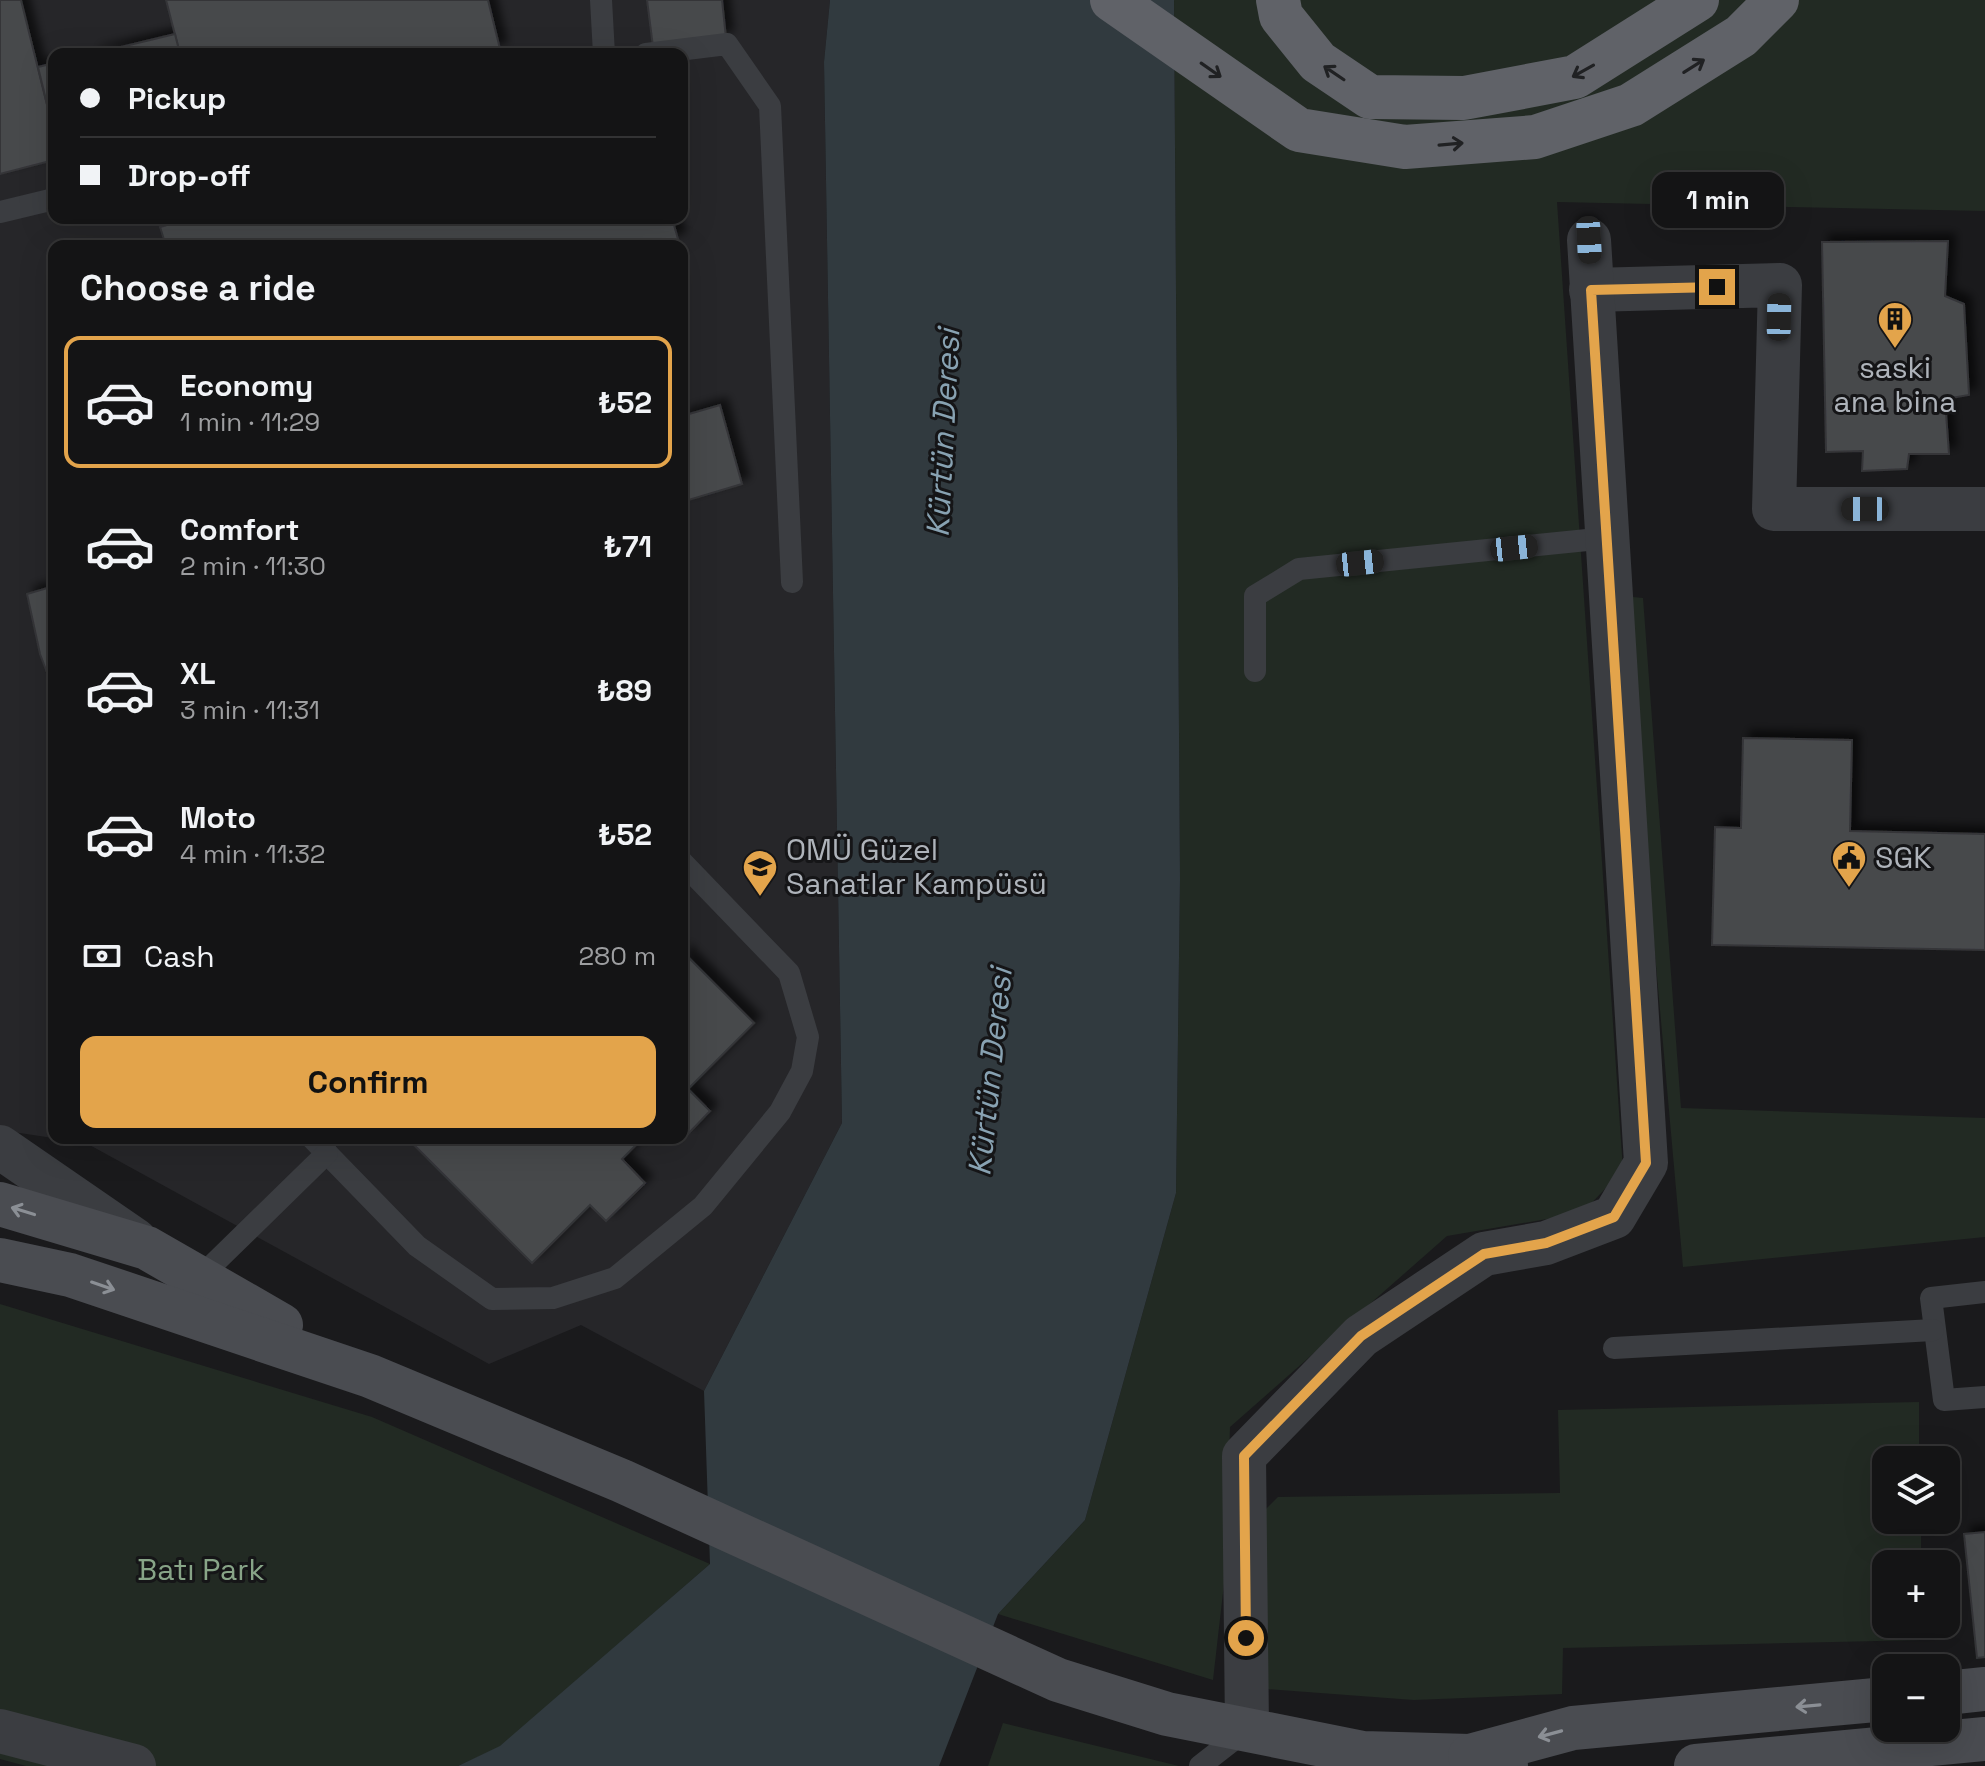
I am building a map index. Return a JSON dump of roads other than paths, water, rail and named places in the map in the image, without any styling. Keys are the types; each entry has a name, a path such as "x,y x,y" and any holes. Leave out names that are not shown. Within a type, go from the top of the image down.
{"highway":[{"path":"1112,0 1299,130 1405,147 1535,137 1631,105 1741,36 1777,0"},
{"path":"1278,0 1281,16 1318,62 1370,97 1464,98 1575,77 1697,0"}],"main road":[{"path":"0,1204 147,1248 370,1376"},
{"path":"0,1260 70,1275 370,1376 622,1481 1058,1680 1167,1714 1363,1753 1488,1761 1573,1728 1872,1700"},
{"path":"1960,1692 1985,1689"},
{"path":"1696,1766 1985,1739"}],"street":[{"path":"1247,1729 1244,1456 1361,1336 1484,1254 1546,1243 1614,1217 1646,1163 1589,240"},
{"path":"1591,290 1780,285 1774,509 1985,509"},
{"path":"0,1147 147,1248"},
{"path":"0,1731 134,1766"}],"lane":[{"path":"601,0 604,48"},
{"path":"688,49 727,44 770,106 792,582"},
{"path":"0,212 48,200"},
{"path":"1255,671 1255,596 1299,569 1607,538"},
{"path":"199,1278 319,1146 417,1246 492,1299 553,1298 615,1278 692,1215 780,1112 802,1071 808,1037 789,973 688,868"},
{"path":"1985,1292 1931,1298 1944,1400 1985,1397"},
{"path":"1614,1348 1933,1330"},
{"path":"1200,1766 1247,1729"}],"water":[{"name":"Kürtün Deresi","path":"830,0 1174,0 1180,879 1176,1193 1085,1520 998,1614 939,1766 458,1766 500,1746 710,1564 704,1391 842,1123 824,62"}],"place":[{"name":"saski ana bina","path":"1895,350"},
{"name":"SGK","path":"1849,889"},
{"name":"OMÜ Güzel Sanatlar Kampüsü","path":"760,898"}],"park label":[{"name":"Batı Park","path":"201,1570"}]}
